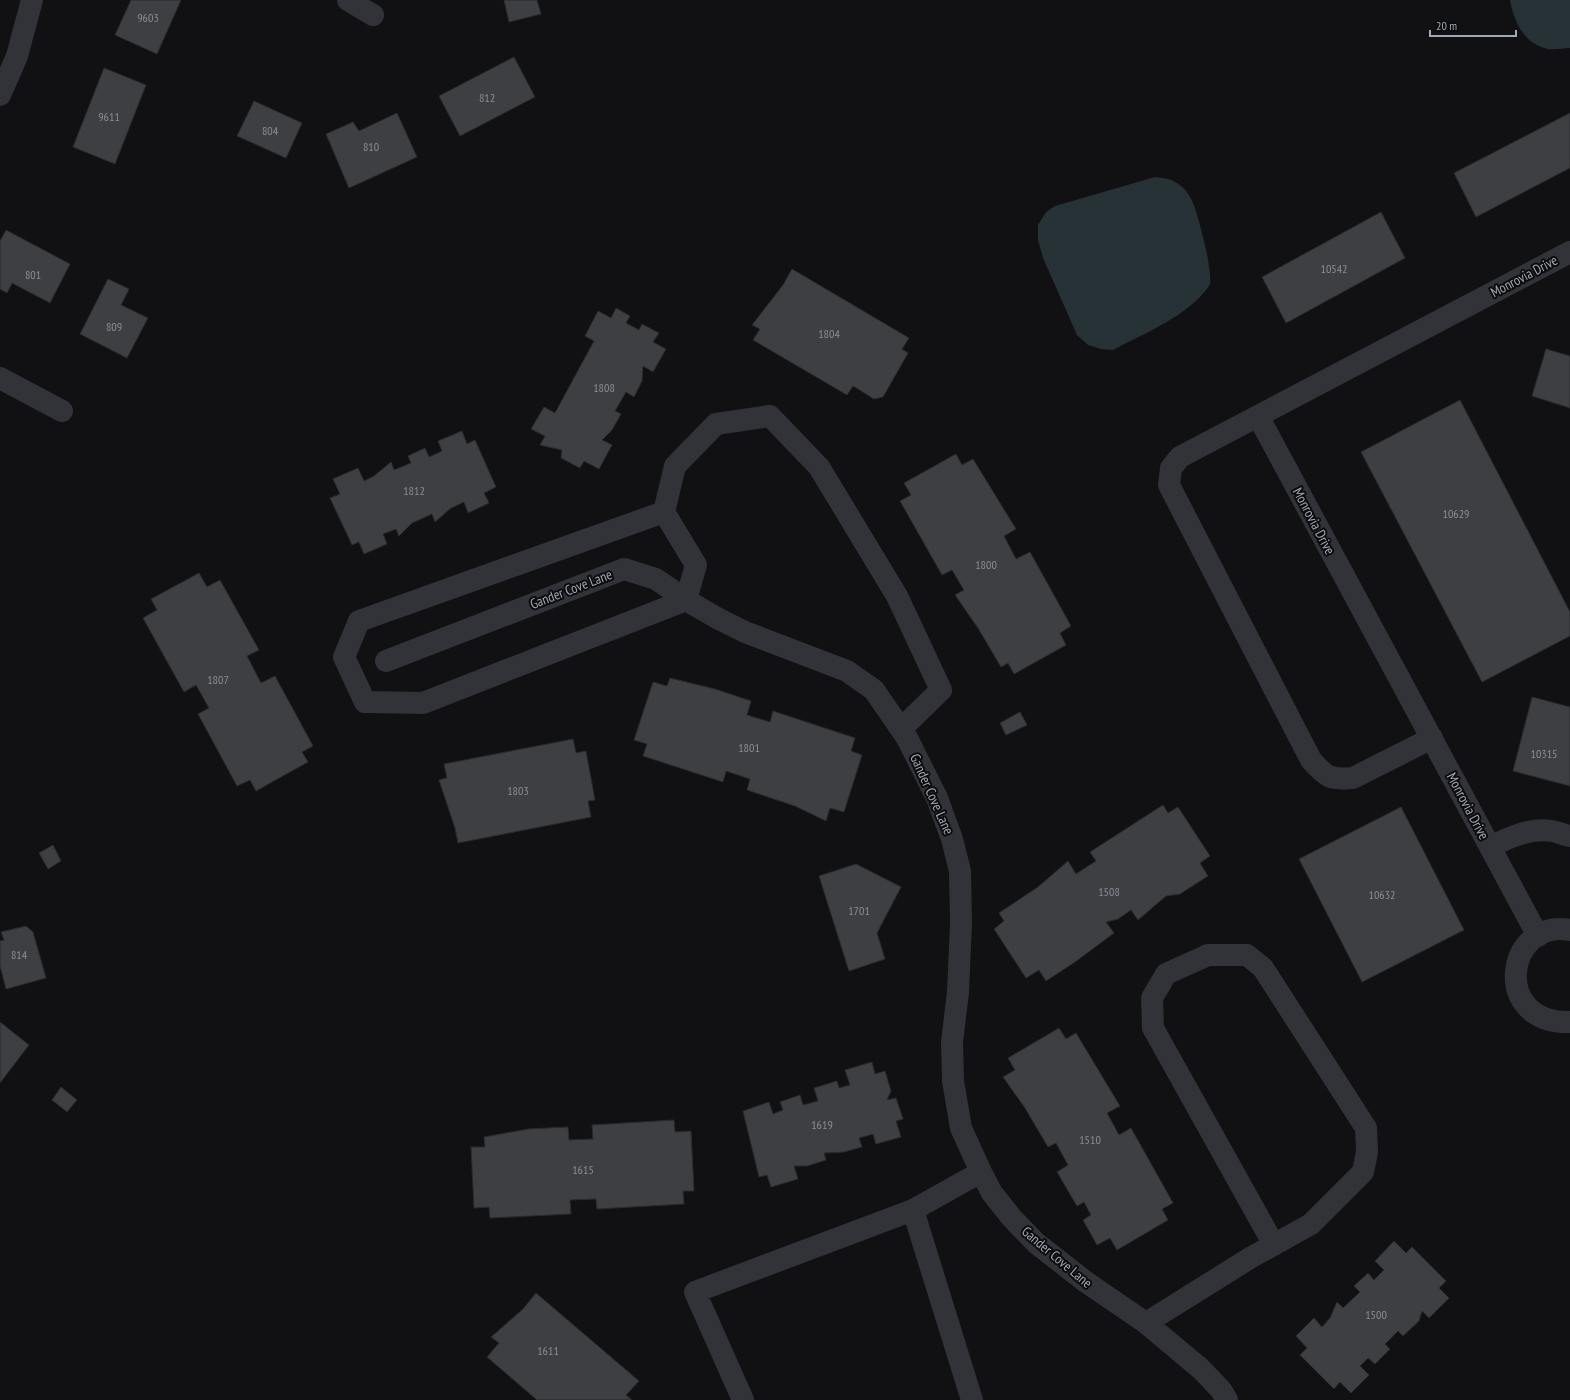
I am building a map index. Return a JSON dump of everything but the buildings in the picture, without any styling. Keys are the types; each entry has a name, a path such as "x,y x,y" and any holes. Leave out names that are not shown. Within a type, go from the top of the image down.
{"street":[{"path":"0,95 17,56 32,0"},
{"path":"348,0 373,15"},
{"name":"Monrovia Drive","path":"1538,936 1258,416 1570,252"},
{"path":"0,378 62,411"},
{"path":"664,512 359,621 344,657 365,702 423,703 686,600 696,565 664,512 675,466 716,424 770,416 819,467 897,596 941,690 901,729"},
{"path":"1258,416 1180,457 1172,468 1169,485 1311,760 1324,774 1340,779 1353,778 1432,738"},
{"name":"Gander Cove Lane","path":"386,661 624,569 656,579 686,600 745,632 847,672 874,690 907,738 937,798 952,839 960,871 961,923 958,992 952,1042 952,1080 962,1128 980,1172 992,1193 1011,1217 1036,1243 1086,1282 1146,1323 1202,1369 1221,1390 1227,1400"},
{"path":"1490,846 1507,838 1535,831 1551,831 1570,836"},
{"path":"1570,930 1563,928 1547,931 1533,939 1522,951 1516,966 1516,983 1521,998 1530,1010 1542,1018 1556,1022 1570,1022"},
{"path":"1146,1323 1311,1224 1363,1172 1367,1152 1366,1128 1264,968 1248,955 1208,955 1166,974 1152,998 1152,1028 1274,1245"},
{"path":"743,1400 695,1292 913,1210 980,1172"},
{"path":"913,1210 972,1400"}],"shaded area":[{"path":"1510,0 1570,0 1570,48 1548,49 1532,42 1526,37 1517,24"},
{"path":"1155,177 1172,180 1185,189 1191,199 1198,219 1208,259 1210,271 1209,286 1200,297 1178,315 1113,350 1101,349 1088,345 1077,335 1043,258 1038,240 1038,225 1046,212 1055,206"}]}
